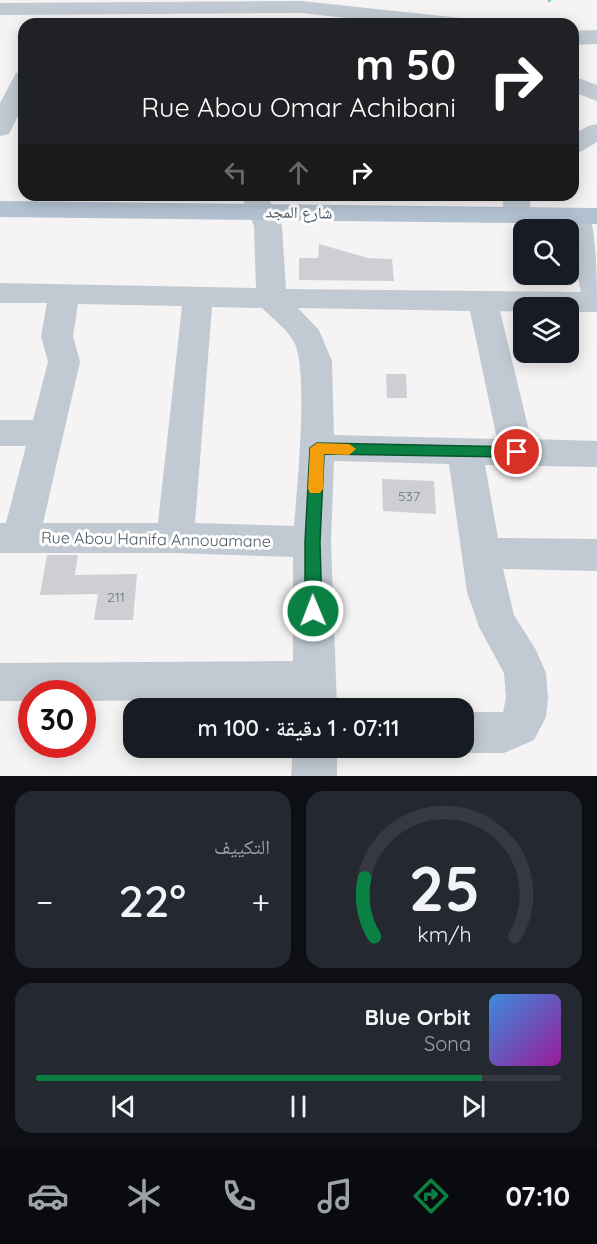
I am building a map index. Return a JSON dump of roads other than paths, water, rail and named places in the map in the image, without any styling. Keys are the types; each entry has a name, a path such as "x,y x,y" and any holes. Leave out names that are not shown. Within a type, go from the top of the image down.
{"main road":[{"name":"شارع المجد","path":"0,224 261,211 516,205 588,223"},
{"name":"شارع المجد","path":"0,209 261,211 588,223"}],"street":[{"path":"205,15 302,7 366,18"},
{"path":"0,9 84,18"},
{"path":"0,15 205,15 278,18"},
{"path":"112,18 168,15"},
{"path":"579,29 597,29"},
{"path":"579,38 597,37"},
{"path":"579,86 597,94"},
{"path":"0,129 18,96"},
{"path":"579,142 597,131"},
{"path":"0,682 315,694 312,542 317,448 316,361 308,337 272,300 261,211"},
{"path":"0,293 198,295 272,300 483,302 597,300 588,223"},
{"path":"10,538 46,433 64,362 57,336 64,294"},
{"path":"176,538 198,295"},
{"path":"483,302 517,452"},
{"path":"0,433 46,433"},
{"path":"317,448 597,454"},
{"path":"465,452 489,601 493,614 506,639 523,663 527,675 526,710 522,722 515,729 503,733 474,732"},
{"name":"Rue Abou Hanifa Annouamane","path":"10,538 176,538 312,542"},
{"path":"481,553 597,555"},
{"path":"314,776 315,758"}]}
